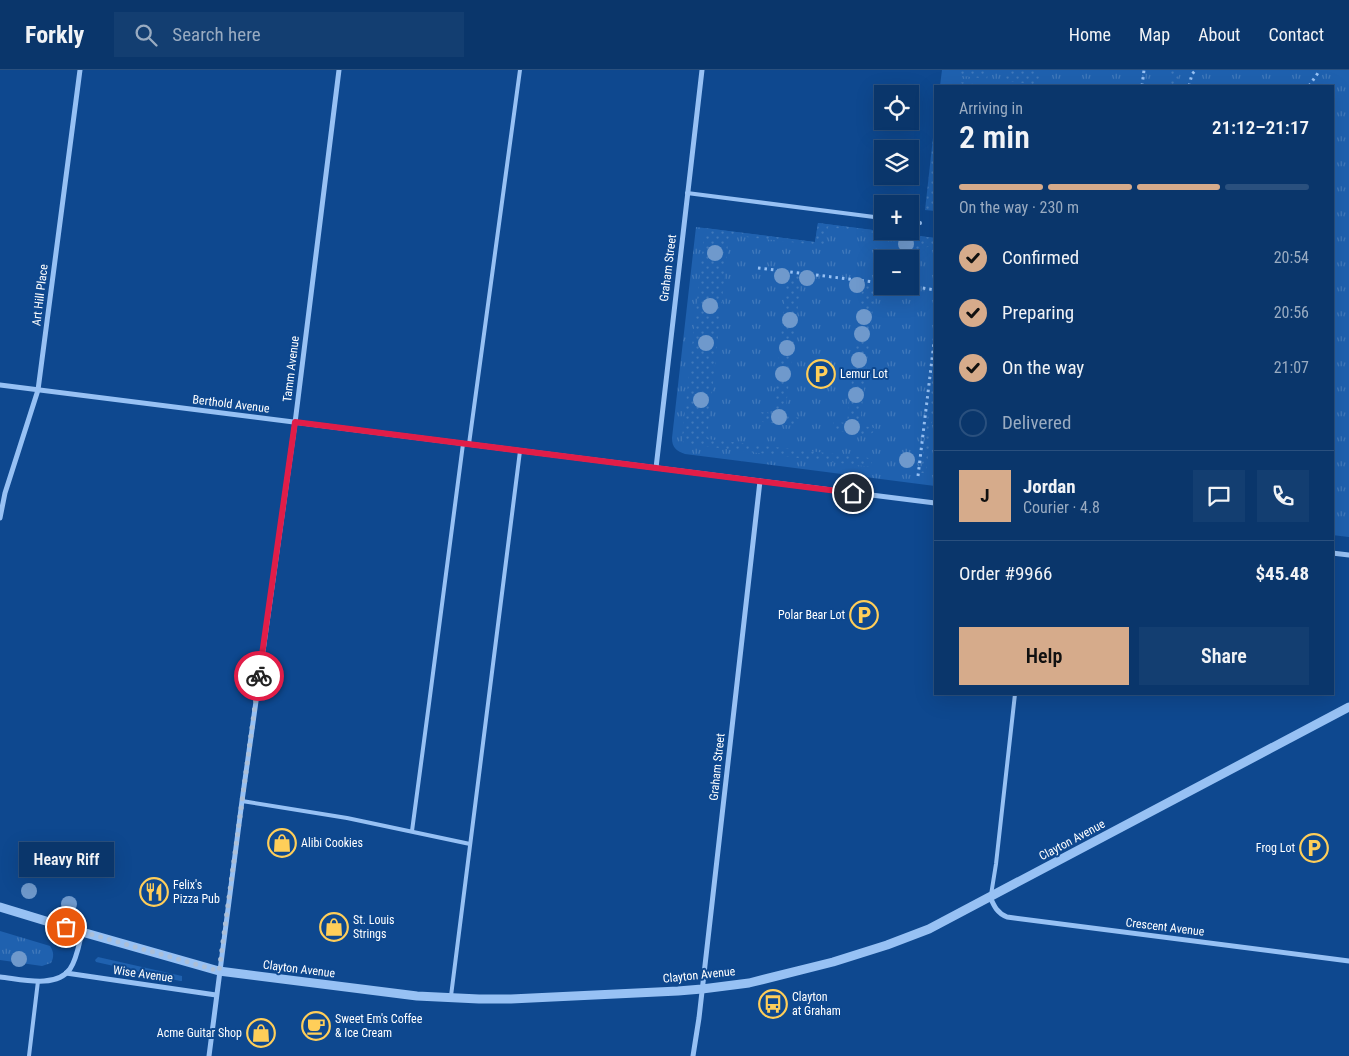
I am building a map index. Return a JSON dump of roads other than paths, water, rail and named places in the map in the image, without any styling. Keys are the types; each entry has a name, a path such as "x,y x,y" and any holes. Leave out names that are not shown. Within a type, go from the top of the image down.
{"street":[{"name":"Art Hill Place","path":"0,518 5,492 38,390 80,70"},
{"name":"Tamm Avenue","path":"209,1056 242,801 295,422 339,70"},
{"name":"Graham Street","path":"656,468 702,70"},
{"name":"Berthold Avenue","path":"0,385 934,503"},
{"name":"Graham Street","path":"693,1056 760,481"},
{"path":"1334,553 1349,555"},
{"name":"Clayton Avenue","path":"0,907 219,971 384,992 450,998 511,999 702,989 749,983 887,945 929,929 1349,707"},
{"name":"Crescent Avenue","path":"990,897 1000,914 1007,917 1349,961"},
{"path":"0,977 38,982 49,982 57,979 70,969 82,932"},
{"name":"Wise Avenue","path":"66,973 216,996"}],"lane":[{"path":"469,444 520,70"},
{"path":"687,193 874,217"},
{"path":"412,831 463,444"},
{"path":"450,998 520,450"},
{"path":"990,897 997,854 1015,695"},
{"path":"242,801 347,818 470,844"},
{"path":"29,1056 38,982"}],"place":[{"name":"Lemur Lot","path":"821,374"},
{"name":"Polar Bear Lot","path":"864,615"},
{"name":"Alibi Cookies","path":"282,843"},
{"name":"Frog Lot","path":"1314,848"},
{"name":"Felix's Pizza Pub","path":"154,892"},
{"name":"Heavy Riff","path":"66,927"},
{"name":"St. Louis Strings","path":"334,927"},
{"name":"Clayton at Graham","path":"773,1004"},
{"name":"Sweet Em's Coffee & Ice Cream","path":"316,1026"},
{"name":"Acme Guitar Shop","path":"261,1033"}]}
